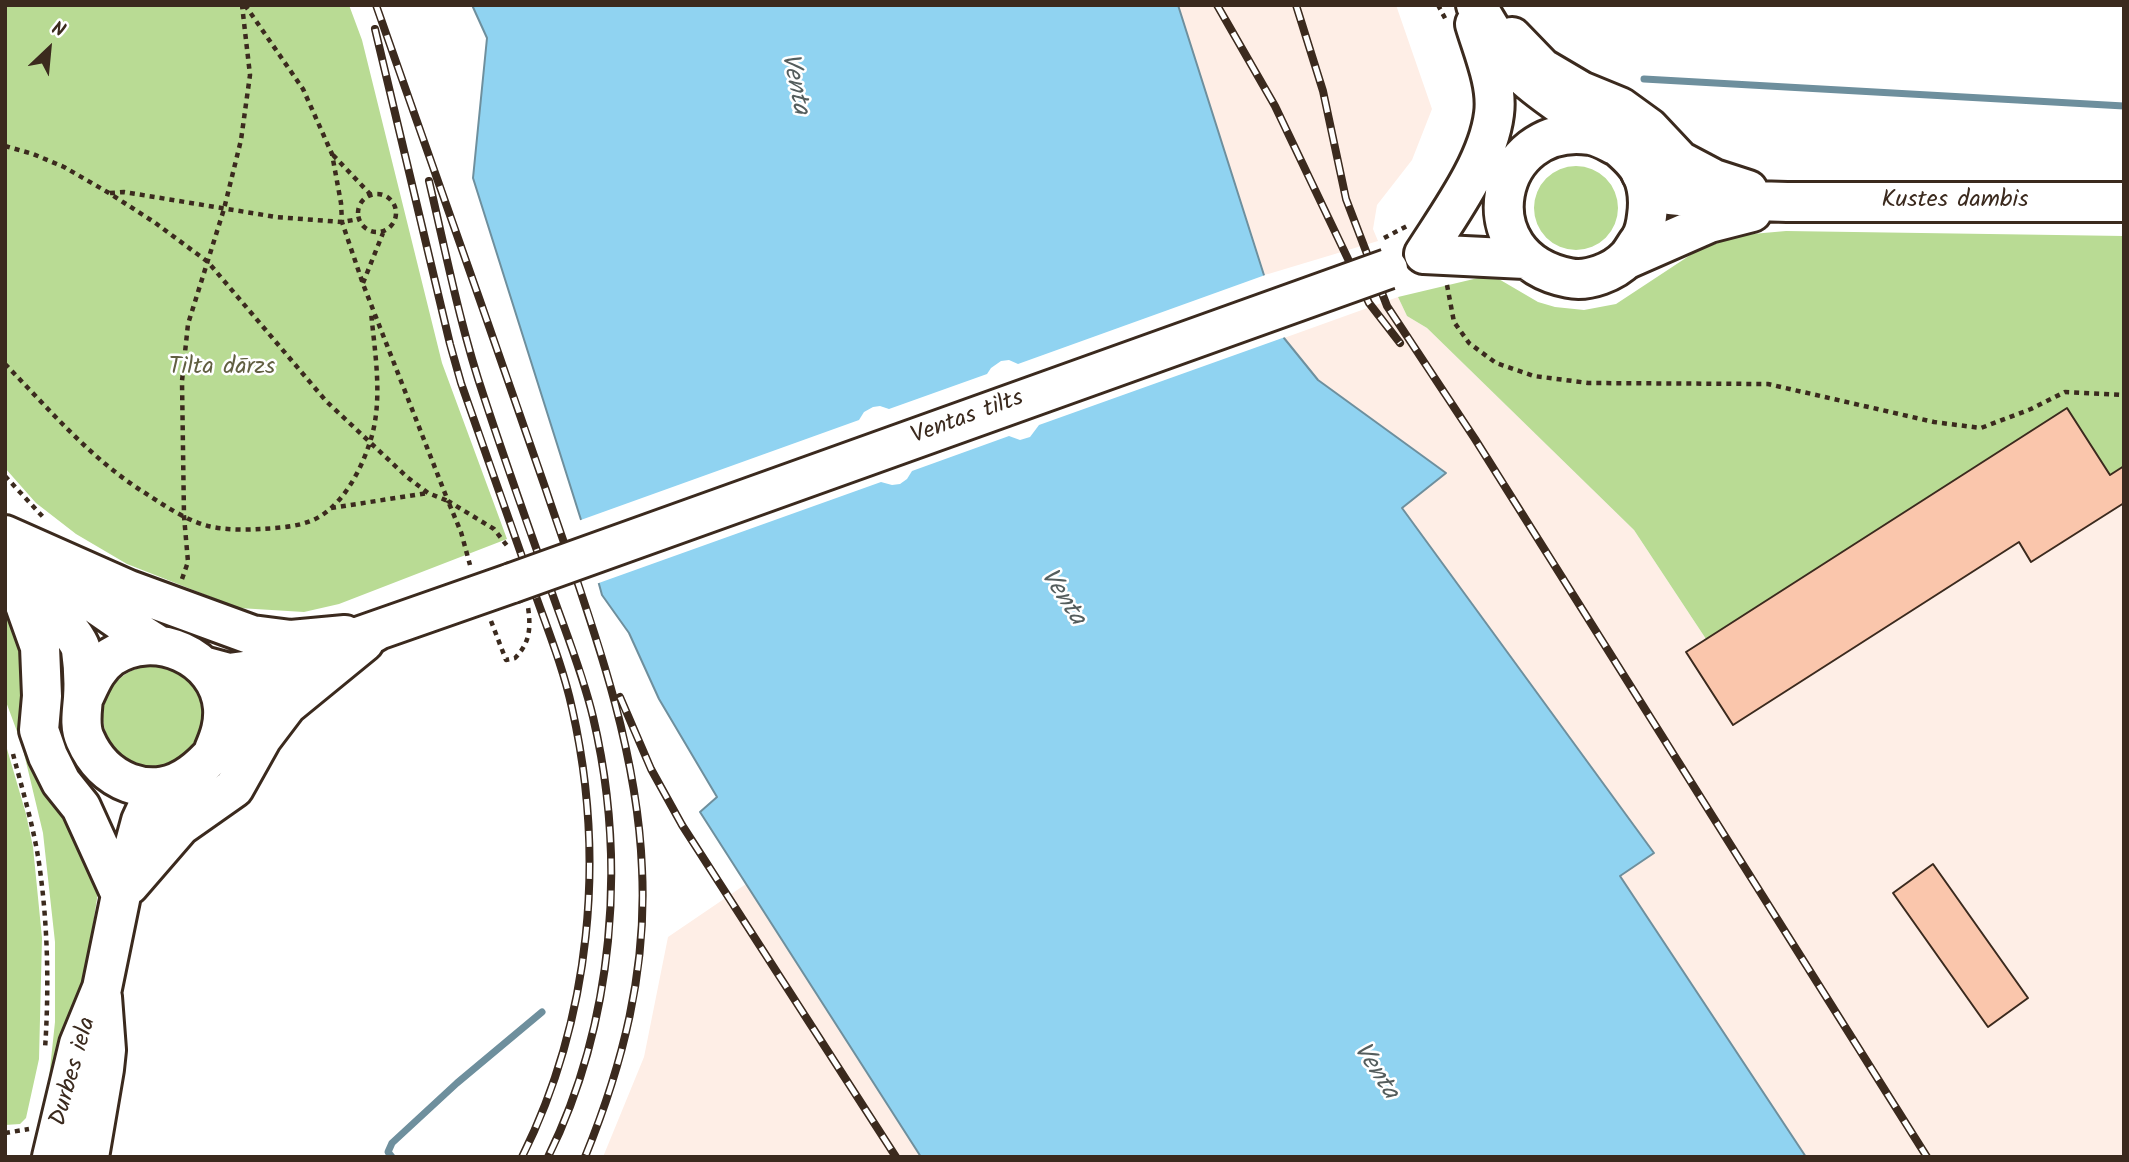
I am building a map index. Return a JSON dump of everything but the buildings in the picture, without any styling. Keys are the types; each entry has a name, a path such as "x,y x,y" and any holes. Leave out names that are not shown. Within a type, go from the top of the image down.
{"main road":[{"path":"1473,5 1517,103 1533,147"},
{"path":"1473,5 1523,75 1670,195 1787,202"},
{"path":"1435,267 1462,194 1487,142 1494,112 1491,80 1473,5"},
{"path":"1482,5 1542,68 1581,92 1620,107 1649,128 1680,161 1714,179 1787,202"},
{"path":"1435,267 1506,186 1516,164 1533,147 1561,134 1591,135 1630,160 1649,202 1644,233 1627,259"},
{"path":"1506,186 1503,212 1510,237 1525,259 1549,274 1576,279 1603,274 1627,259 1709,223 1787,202"},
{"name":"Kustes dambis","path":"1787,202 2124,202"},
{"path":"1435,267 1525,259"},
{"name":"Ventas tilts","path":"375,632 516,579 1388,269 1435,267"},
{"path":"5,538 129,590 252,635 291,640 375,632"},
{"path":"5,538 65,584 158,645 182,652 203,666 229,673 251,670 375,632"},
{"path":"5,538 80,647 83,735 91,752 114,832 121,895"},
{"path":"5,550 40,647 42,696 39,730 48,756 61,782 81,807 121,895"},
{"path":"121,895 147,808 175,784 204,765 268,687 296,668 375,632"},
{"path":"121,895 180,826 234,788 251,762 262,738 287,705 375,632"},
{"path":"83,696 94,674 112,657 134,647 158,645"},
{"path":"203,666 216,684 223,706 222,730 214,751"},
{"path":"91,752 103,768 119,779 156,787 175,784"},
{"name":"Durbes iela","path":"38,1141 102,988 121,895"},
{"name":"Durbes iela","path":"89,1157 106,1049 102,988"}],"path":[{"path":"244,5 303,89 332,154 342,222 371,308 461,532 470,565"},
{"path":"188,562 184,516 183,370 188,324 224,209 241,140 250,75 244,5"},
{"path":"5,146 64,167 154,222 208,262 326,401 370,443 428,493 448,501 494,529 516,579 530,628 527,641 515,658 506,660 489,617"},
{"path":"332,154 371,195 386,196 396,207 394,222 383,232 363,284"},
{"path":"109,193 124,192 276,217 342,222 359,219"},
{"path":"371,195 360,205 359,219 368,230 383,232"},
{"path":"1435,267 1454,322 1469,343 1496,363 1534,376 1588,383 1768,384 1934,422 1981,428 2031,409 2065,392 2124,395"},
{"path":"5,364 97,456 140,490 184,516 208,526 242,531 282,528 314,520 330,508 354,480 370,443 377,406 371,308"},
{"path":"330,508 428,493"},
{"path":"12,751 40,868 46,929 48,1003 45,1052"},
{"path":"5,1133 38,1141 34,1121"}],"shaded area":[{"path":"1178,5 1396,5 1432,109 1412,160 1377,205 1373,229 1378,241 1265,275"},
{"path":"1398,297 1407,316 1427,328 1634,530 1706,639 2124,466 2124,1157 1806,1157 1620,876 1654,853 1402,508 1446,472 1318,380 1284,338"},
{"path":"746,884 921,1157 603,1157 644,1057 668,937"}],"green space":[{"name":"Tilta dārzs","path":"5,5 349,5 362,40 442,363 507,539 339,604 304,612 239,608 127,564 76,534 36,503 5,468"},
{"path":"1576,166 1592,169 1606,178 1615,192 1618,208 1615,224 1606,238 1592,247 1576,250 1560,247 1546,238 1537,224 1534,208 1537,192 1546,178 1560,169"},
{"path":"1786,231 2124,236 2124,466 2110,475 1706,639 1634,530 1427,328 1407,316 1398,297 1478,278 1497,278 1538,302 1584,310 1616,304 1698,250 1741,235"},
{"path":"5,586 98,892 84,984 46,1106 55,1022 55,942 43,833 22,745 5,699"},
{"path":"153,666 172,670 188,681 199,697 203,716 199,735 188,751 172,762 153,766 134,762 118,751 107,735 103,716 107,697 118,681 134,670"},
{"path":"5,742 33,847 42,938 39,1059 26,1118 20,1124 5,1125"}],"water":[{"name":"Venta","path":"472,5 1178,5 1284,338 1318,380 1446,473 1402,508 1654,853 1620,876 1806,1157 921,1157 700,812 717,797 659,699 629,633 602,595 582,523 473,178 487,38"}],"pier":[{"path":"1268,274 1288,336 1039,425 1030,437 1020,440 1009,436 912,471 900,484 881,482 596,584 578,521 859,420 864,412 873,407 889,409 987,374 1001,361 1009,360 1018,364"}],"waterway":[{"path":"1644,79 2124,106"},
{"path":"392,1157 388,1152 392,1143 457,1083 542,1012"}],"railway":[{"path":"376,5 578,582 608,676 631,772 642,869 641,944 630,1016 621,1052 585,1157"},
{"path":"1217,5 1275,106 1369,303 1400,343"},
{"path":"1296,5 1323,91 1346,199 1387,306 1475,439 1927,1157"},
{"path":"375,29 450,344 461,383 559,663 572,708 582,765 588,822 586,937 564,1049 545,1104 522,1157"},
{"path":"429,181 475,370 581,675 604,772 610,828 611,884 608,941 600,997 588,1052 570,1106 548,1157"},
{"path":"620,697 651,769 682,825 896,1157"}]}
